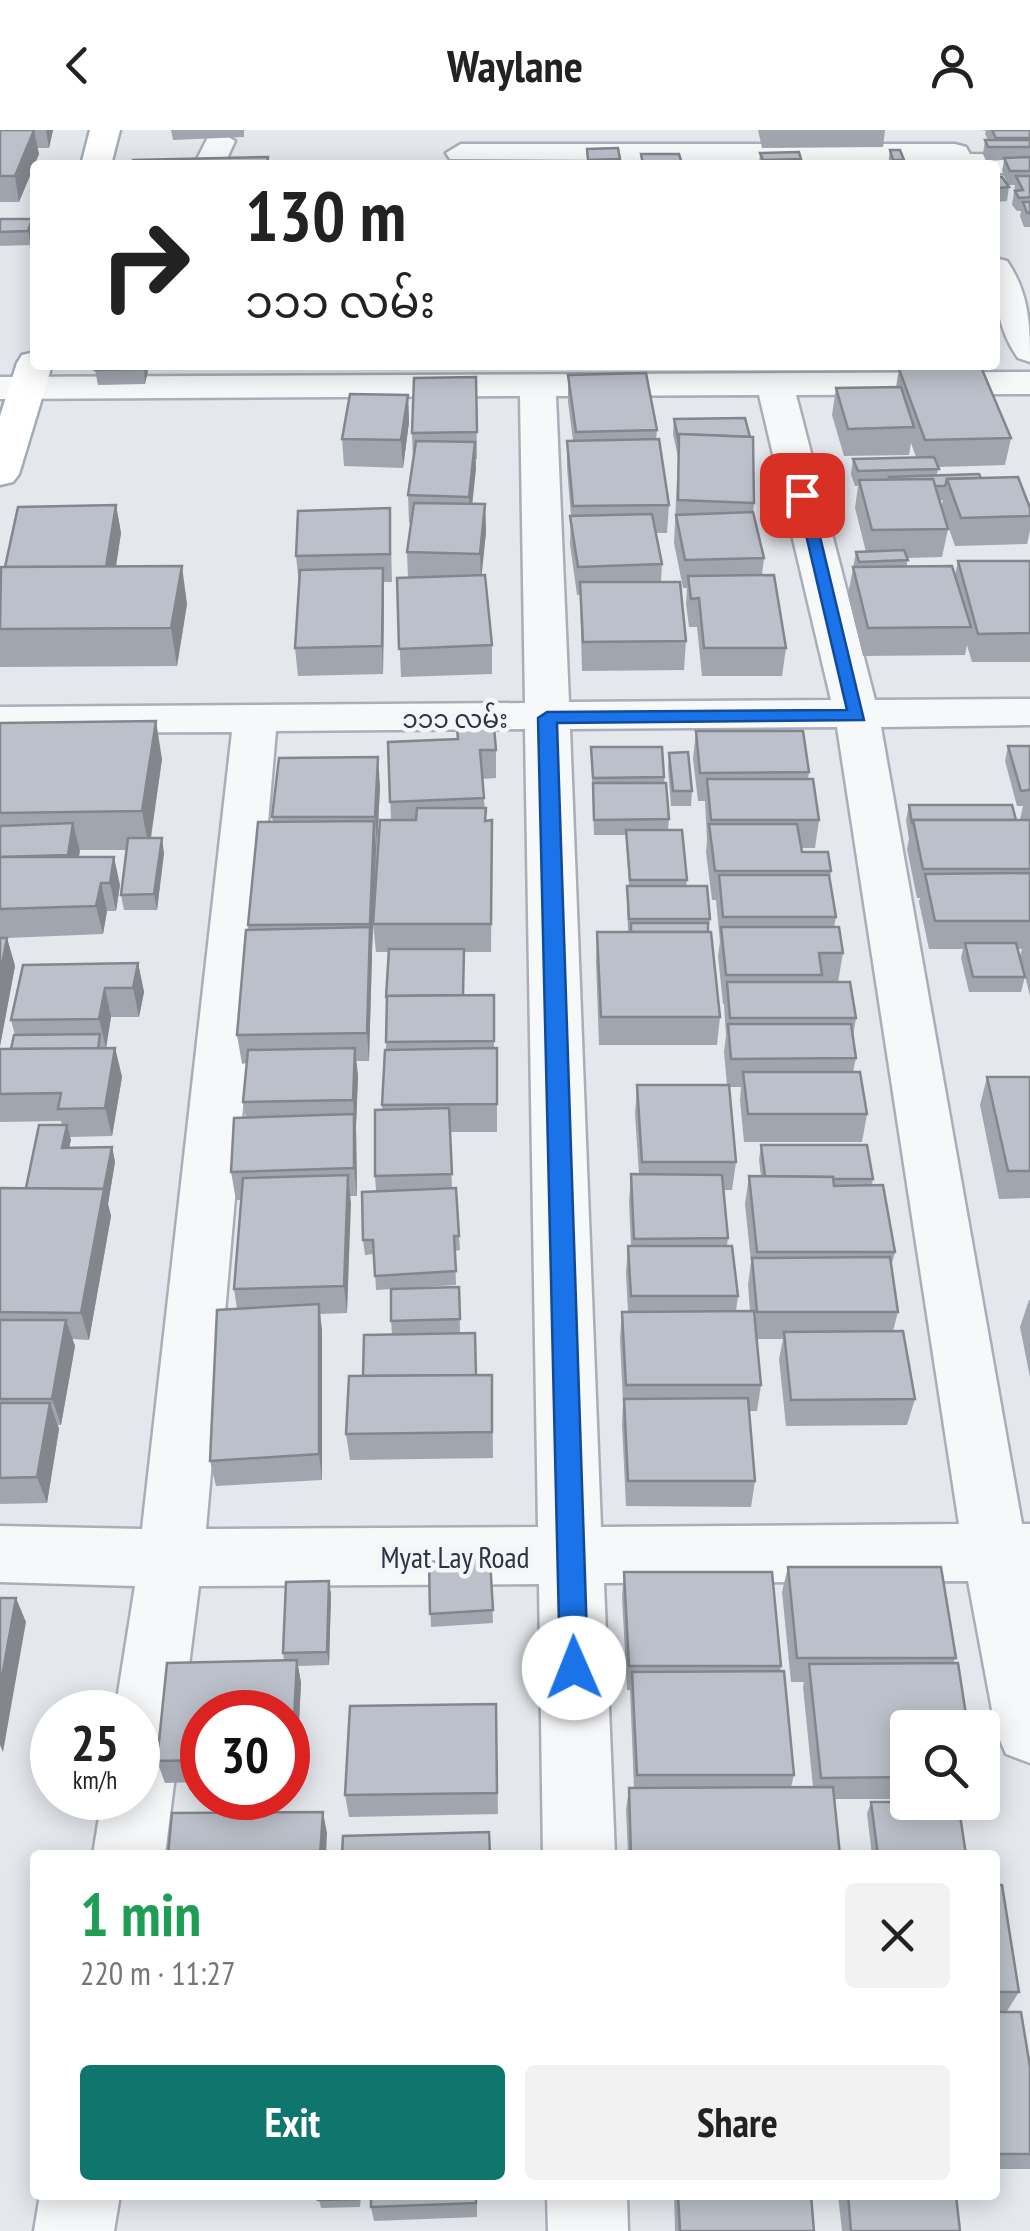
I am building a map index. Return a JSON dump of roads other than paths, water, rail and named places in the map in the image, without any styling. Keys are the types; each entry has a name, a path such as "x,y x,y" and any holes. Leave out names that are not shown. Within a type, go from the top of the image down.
{"main road":[{"path":"97,160 106,130"},
{"path":"0,474 21,380"}],"street":[{"path":"461,153 653,141 955,153 1030,164"},
{"path":"1001,301 1030,352"},
{"path":"21,380 538,386 1030,383"},
{"path":"774,384 857,716 1012,1552 1030,1731"},
{"path":"538,386 578,1850"},
{"name":"၁၁၁ လမ်း","path":"0,720 1030,712"},
{"path":"153,1690 172,1558 255,720"},
{"name":"Myat Lay Road","path":"0,1554 172,1558 1012,1552"},
{"path":"129,1850 133,1820"},
{"path":"74,2231 79,2200"},
{"path":"587,2200 588,2231"}]}
